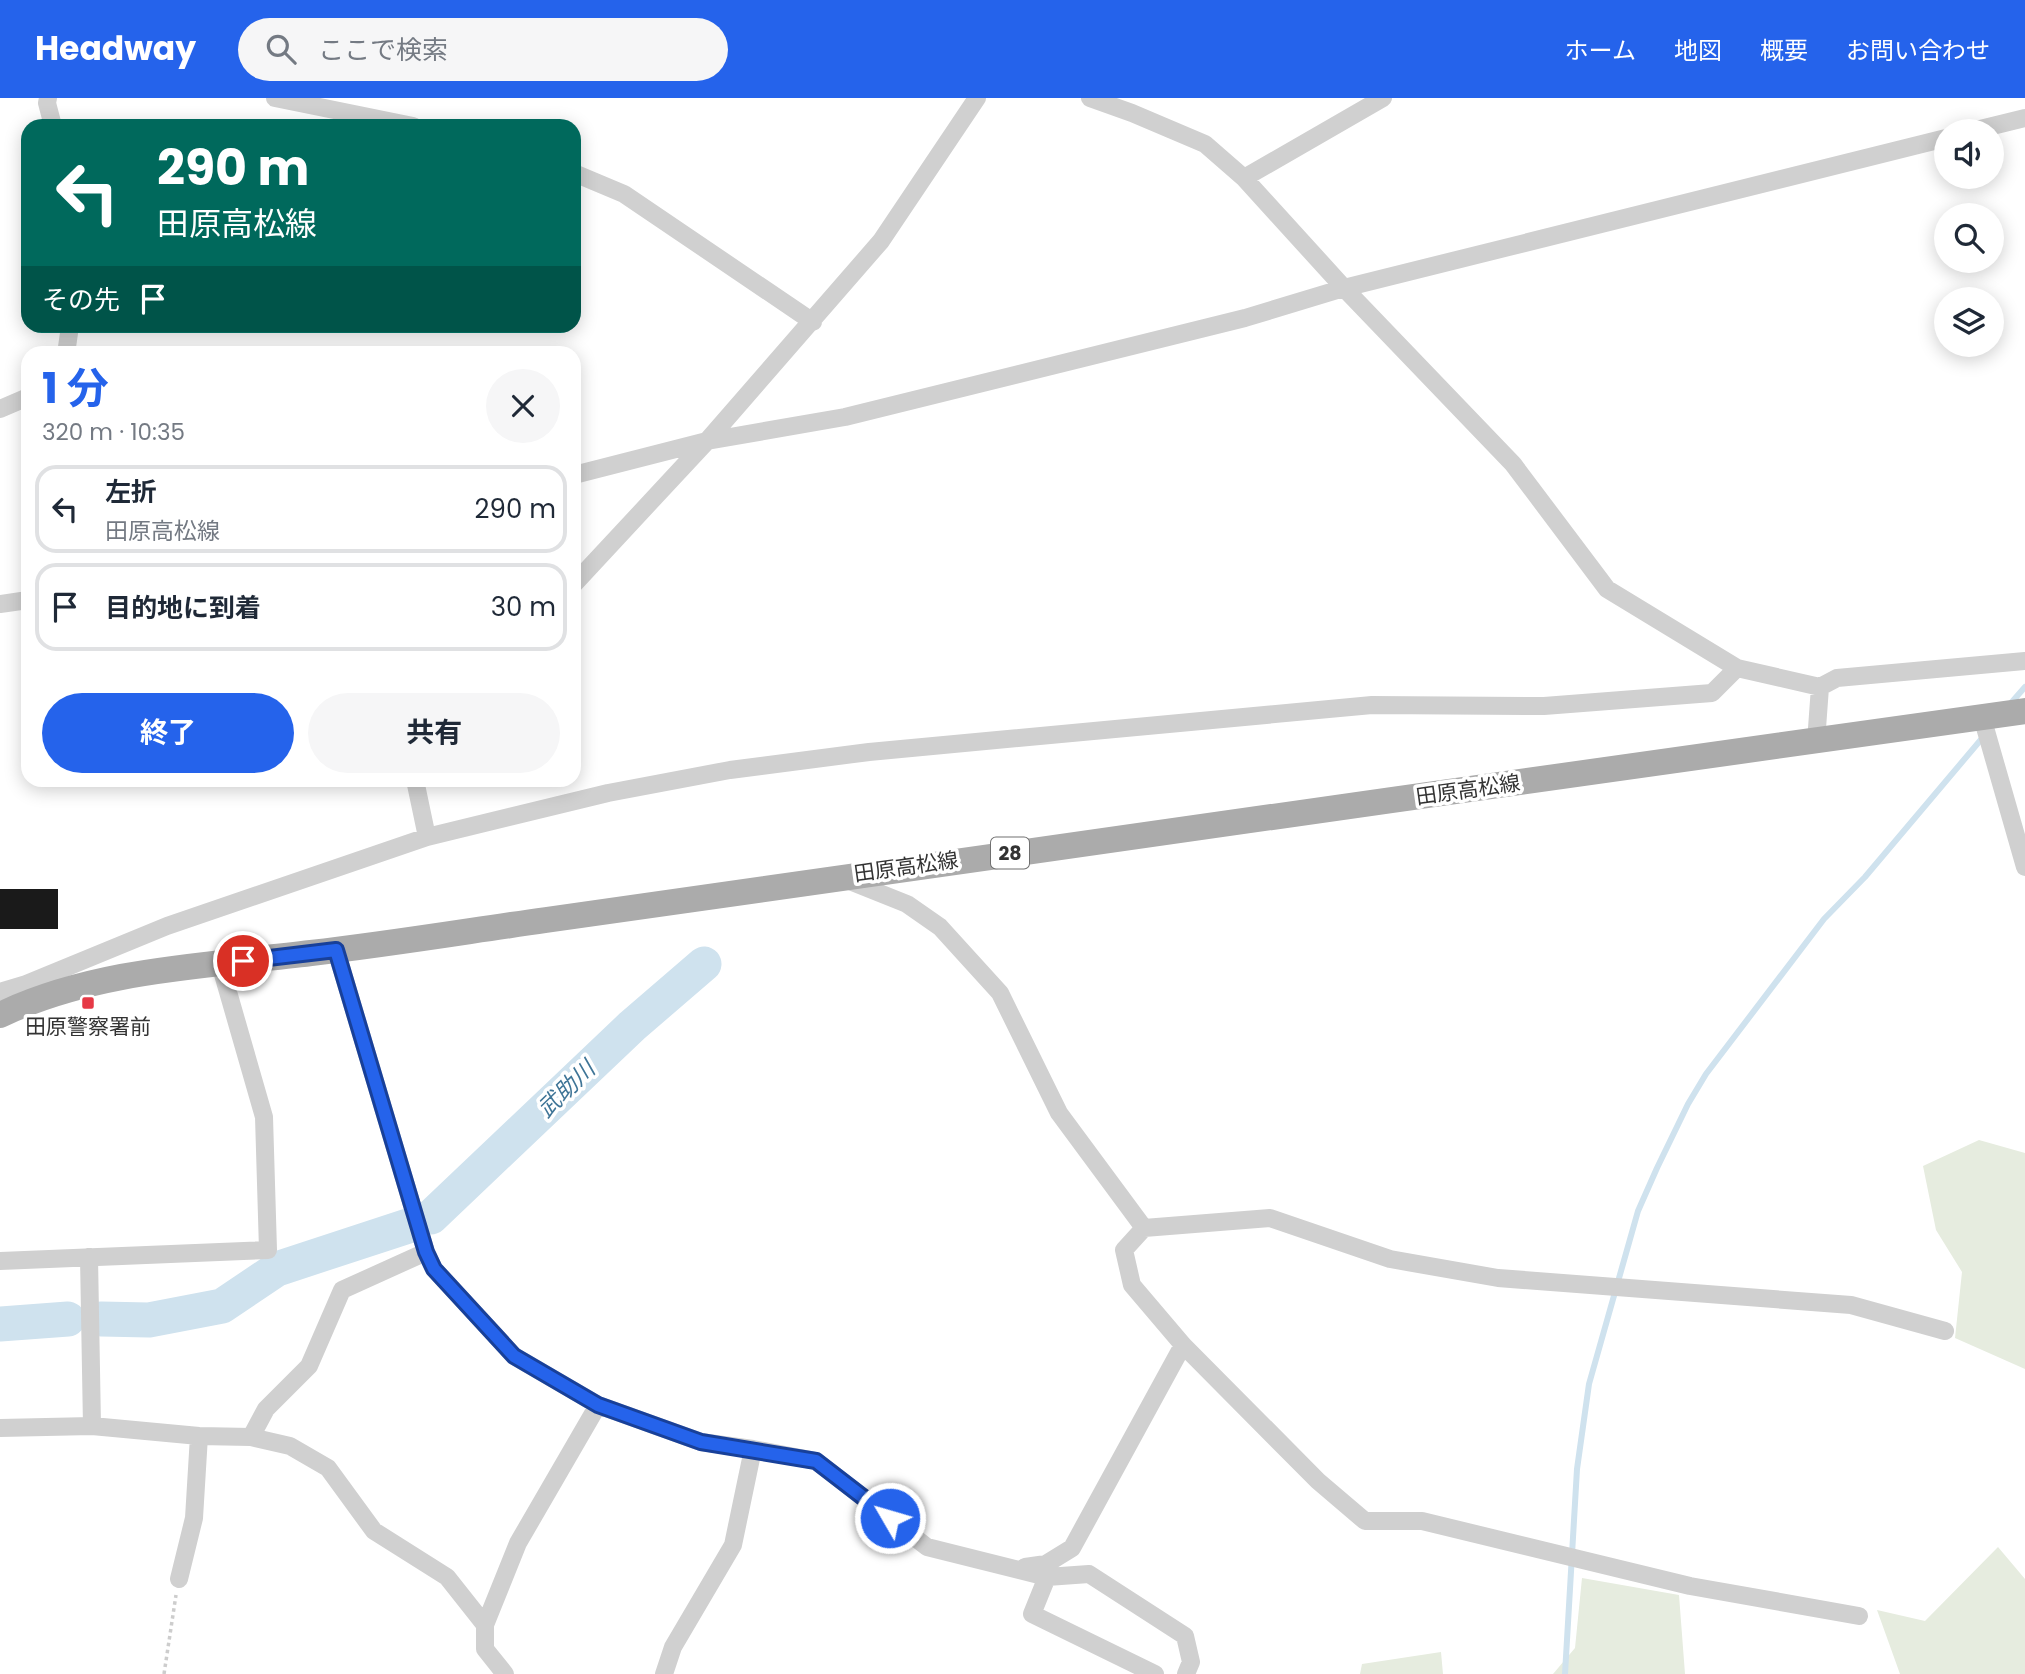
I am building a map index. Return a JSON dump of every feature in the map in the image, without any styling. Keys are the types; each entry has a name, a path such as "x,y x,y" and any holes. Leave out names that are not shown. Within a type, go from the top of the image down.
{"main road":[{"name":"田原高松線","path":"0,1015 28,993 122,976 336,950 839,876 2025,711"}],"street":[{"path":"48,98 51,119"},
{"path":"275,98 378,119"},
{"path":"581,576 706,442 881,241 977,98"},
{"path":"1090,98 1205,144 1244,178 1343,288 1513,464 1607,589 1737,667 1820,687 1837,678 2025,661"},
{"path":"1244,178 1383,98"},
{"path":"2004,123 2025,118"},
{"path":"581,473 706,442 858,413 1245,318 1343,288 1934,141"},
{"path":"581,176 624,194 813,322"},
{"path":"0,409 21,400"},
{"path":"0,604 21,601"},
{"path":"0,992 28,993 167,926 427,837 608,793 730,770 869,752 1372,705 1544,706 1712,693 1737,667"},
{"path":"1816,742 1820,687"},
{"path":"1982,717 2025,867"},
{"path":"416,787 427,837"},
{"path":"839,876 907,904 940,927 1000,993 1059,1113 1144,1228"},
{"path":"336,950 426,1252 434,1269 514,1356 598,1405 701,1442 816,1461 927,1547 1046,1577 1089,1574 1185,1636 1191,1662 1186,1674"},
{"path":"0,1261 268,1250 264,1117 220,964"},
{"path":"1859,1616 1690,1586 1422,1521 1365,1521 1318,1480 1183,1345 1132,1285 1124,1250 1144,1228 1270,1218 1390,1259 1485,1276 1851,1305 1945,1331"},
{"path":"251,1437 266,1409 309,1366 342,1290 426,1252"},
{"path":"89,1256 92,1426"},
{"path":"1013,1569 1046,1564 1072,1548 1183,1345"},
{"path":"505,1674 485,1649 485,1625 519,1543 598,1405"},
{"path":"0,1428 92,1426 199,1436 251,1437 290,1446 328,1468 374,1531 447,1577 485,1625"},
{"path":"179,1579 194,1518 199,1436"},
{"path":"664,1674 673,1647 733,1545 754,1449"},
{"path":"1046,1577 1031,1614 1156,1674"}],"path":[{"path":"164,1674 179,1579"}],"shaded area":[{"path":"1979,1140 2025,1153 2025,1369 1955,1338 1962,1272 1936,1230 1923,1166"},
{"path":"1998,1547 2025,1579 2025,1674 1900,1674 1877,1610 1925,1621"},
{"path":"1582,1578 1679,1595 1685,1674 1553,1674 1575,1648"},
{"path":"1441,1652 1443,1674 1360,1674 1362,1664"}],"building":[{"path":"0,889 58,889 58,929 0,929"}],"waterway":[{"path":"2011,703 2025,687"},
{"path":"1565,1674 1577,1469 1589,1384 1638,1211 1657,1168 1706,1074 1824,919 1865,877 1984,736"},
{"name":"武助川","path":"431,1217 632,1026 704,964"},
{"name":"武助川","path":"101,1319 149,1320 222,1306 277,1269 408,1226"},
{"name":"武助川","path":"0,1324 68,1319"}],"place":[{"name":"田原警察署前","path":"88,1003"}],"route":[{"path":"243,961 336,950 426,1252 434,1269 514,1356 598,1405 701,1442 816,1461 890,1518"}]}
